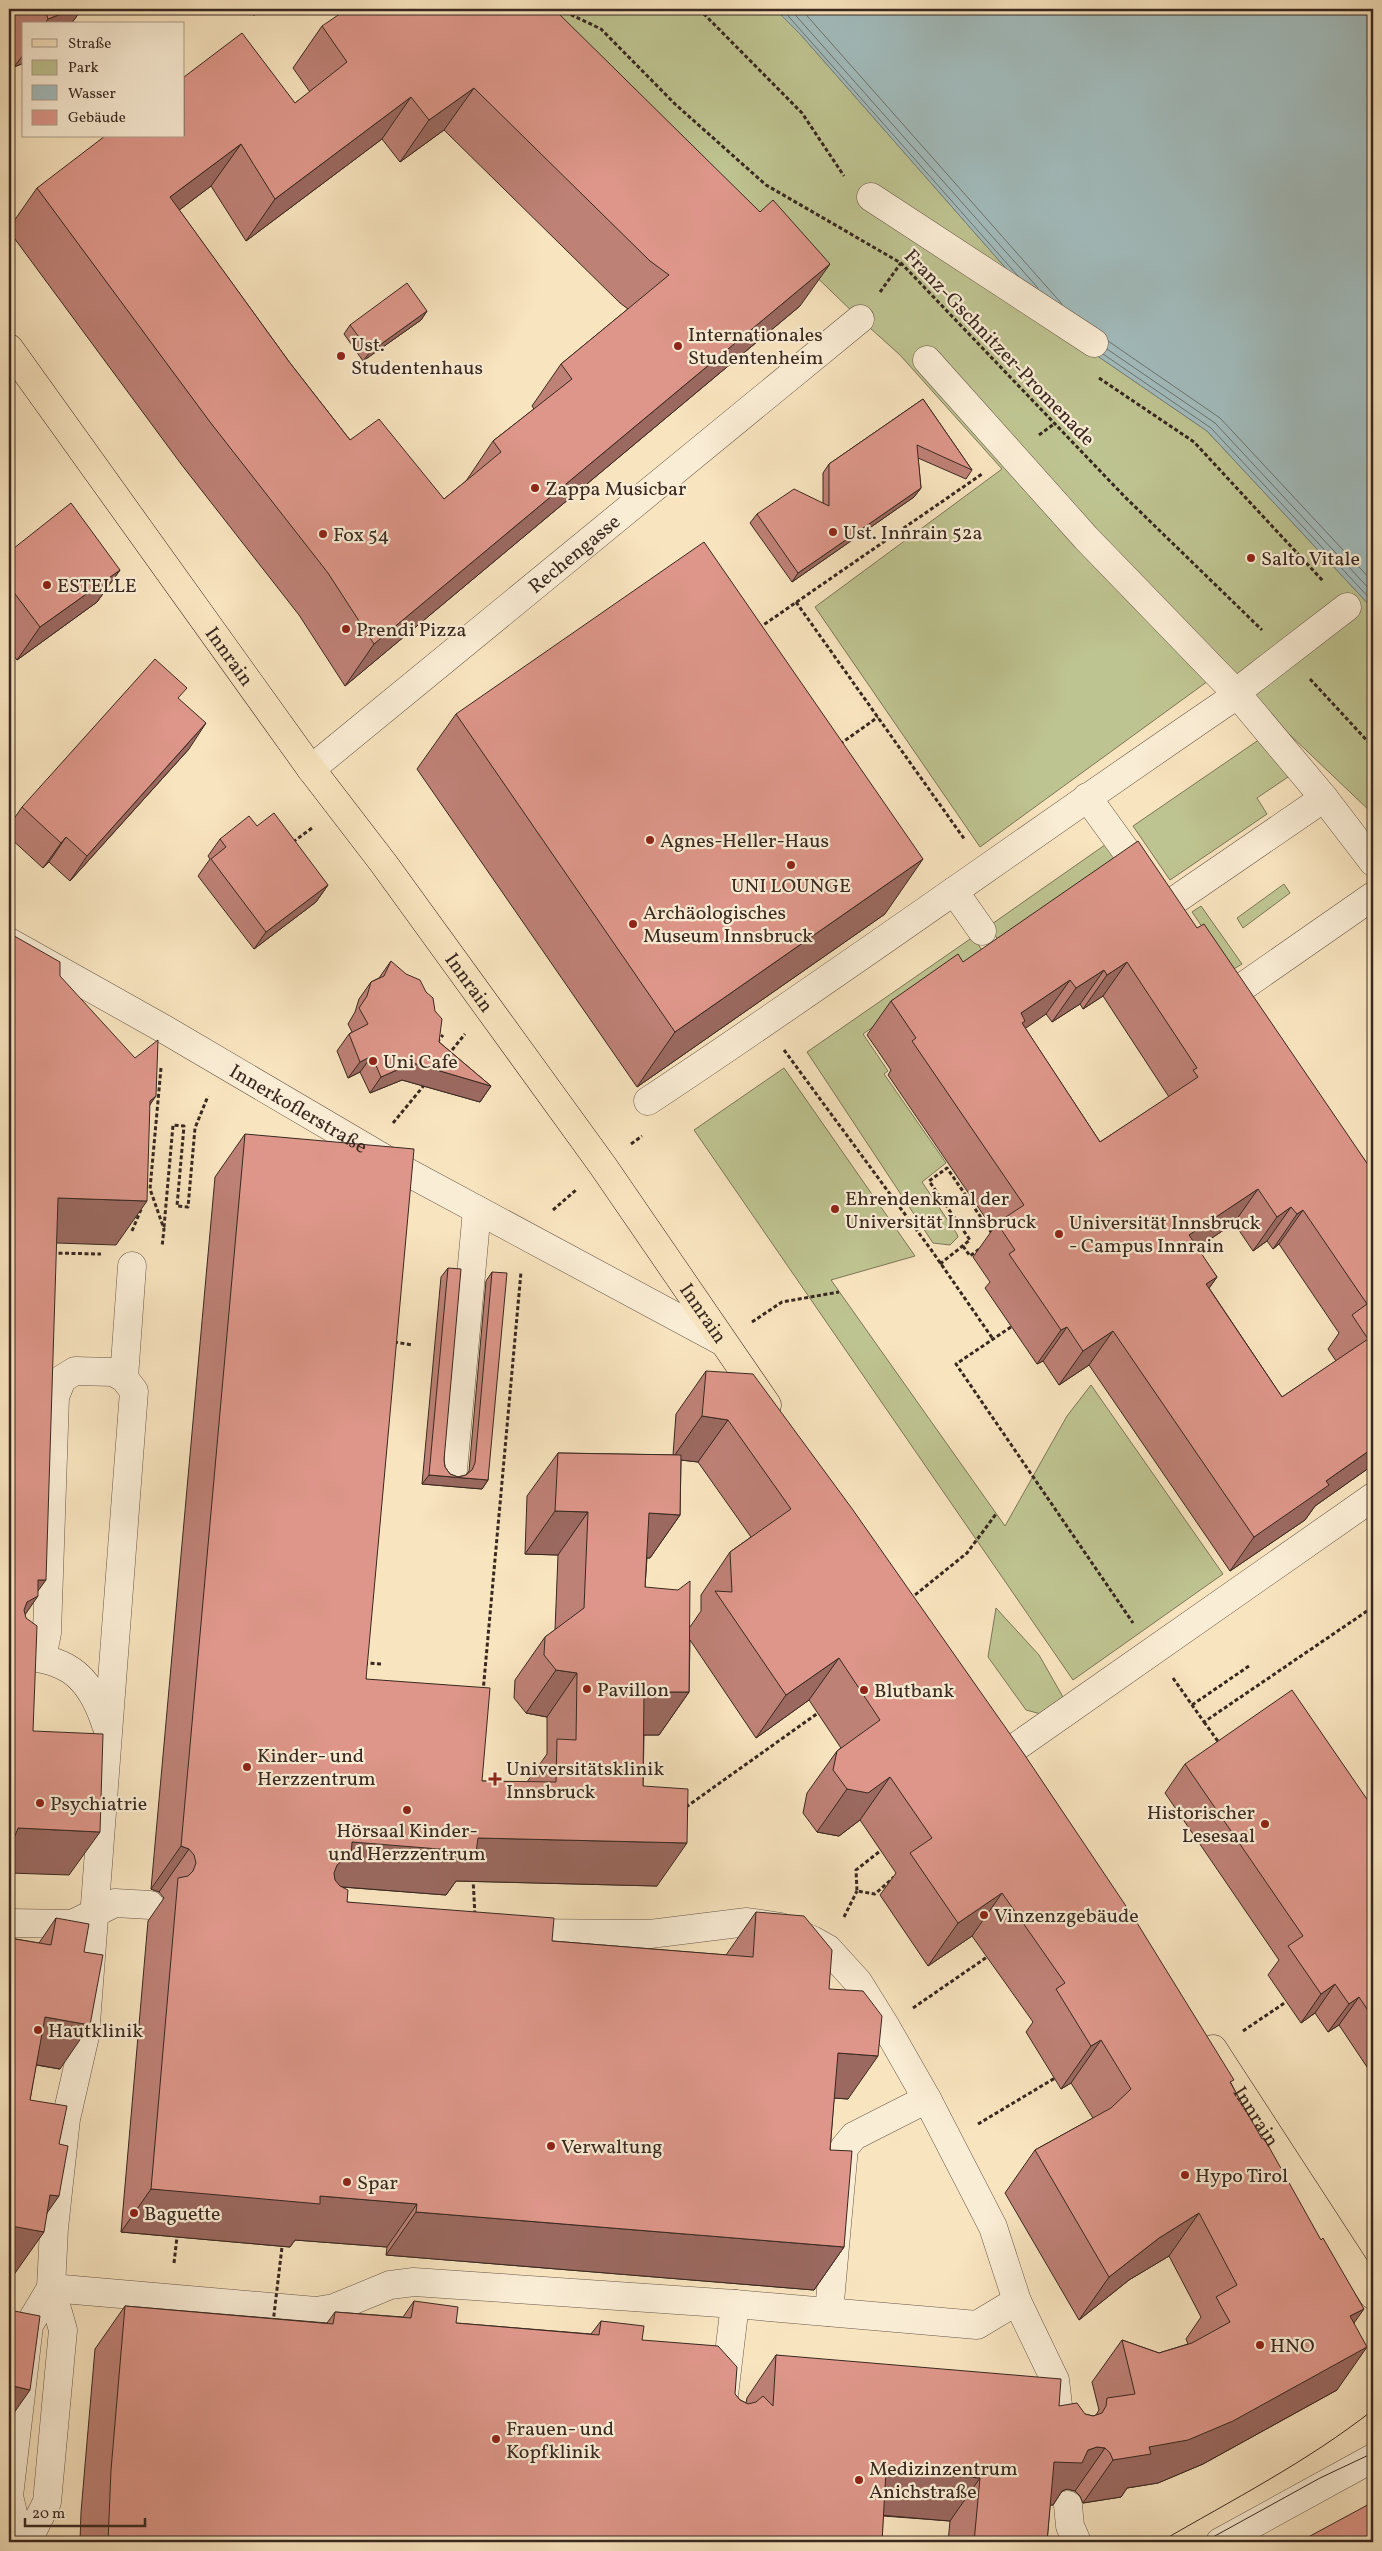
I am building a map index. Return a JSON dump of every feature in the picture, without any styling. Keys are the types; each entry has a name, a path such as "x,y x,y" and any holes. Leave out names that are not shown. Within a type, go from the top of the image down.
{"main road":[{"name":"Innrain","path":"9,348 311,769 384,864 582,1137 780,1423"},
{"path":"994,1729 1026,1773"},
{"name":"Innrain","path":"1198,2026 1373,2295"}],"street":[{"path":"871,197 1094,343"},
{"name":"Rechengasse","path":"311,769 860,319"},
{"path":"927,360 1086,538 1237,694 1324,798 1373,862"},
{"path":"648,1100 801,988 954,891 1237,694 1247,684 1347,607"},
{"path":"1087,797 1172,916 1324,798"},
{"path":"954,891 982,931"},
{"path":"1212,973 1235,1007 1373,896"},
{"name":"Innerkoflerstraße","path":"9,942 164,1029 371,1151 723,1342"},
{"path":"453,1470 477,1210"},
{"path":"124,1378 132,1266"},
{"path":"27,2542 46,2502 48,2483 62,2330 51,2288 54,2228 66,2120 84,2036 134,1391 124,1378 113,1372 75,1371 62,1379 55,1397 47,1633 42,1658"},
{"path":"1010,1751 1373,1497"},
{"path":"9,1655 42,1658 62,1664 80,1676 99,1703 108,1732"},
{"path":"9,1923 72,1924 114,1902 150,1905"},
{"path":"476,1932 650,1934 747,1922 781,1927 828,1949 858,1982 886,2026 927,2099 993,2227 1017,2301 1055,2380 1062,2443"},
{"path":"829,2312 844,2148 854,2136 927,2099"},
{"path":"51,2288 316,2311 334,2308 390,2285 414,2282 735,2304 977,2325 1017,2301"},
{"path":"20,2542 9,2496 11,2456 29,2325 51,2288"},
{"path":"721,2421 735,2304"},
{"path":"1220,2542 1373,2458"},
{"path":"1068,2506 1070,2526 1077,2542"}],"path":[{"path":"208,9 254,14 260,9"},
{"name":"Franz-Gschnitzer-Promenade","path":"559,9 601,29 674,104 766,185 901,263 1125,497 1256,625"},
{"path":"757,629 1054,424"},
{"path":"796,602 986,869"},
{"path":"1318,689 1373,747"},
{"path":"839,745 878,717"},
{"path":"291,843 312,828"},
{"path":"150,1189 164,1029"},
{"path":"432,1047 443,1035"},
{"path":"443,1061 454,1048"},
{"path":"164,1229 173,1125 184,1126 177,1206 188,1207 196,1128 221,1062"},
{"path":"792,1062 993,1339"},
{"path":"371,1151 428,1080"},
{"path":"940,1264 970,1240 929,1181 947,1168 982,1215 995,1238 990,1241"},
{"path":"482,1698 524,1234"},
{"path":"963,1246 970,1256 984,1245"},
{"path":"723,1342 782,1302 839,1292"},
{"path":"1012,1327 956,1364 1152,1652"},
{"path":"394,1333 394,1342 413,1345"},
{"path":"906,1602 967,1553 996,1514"},
{"path":"1204,1722 1373,1607"},
{"path":"358,1662 383,1664"},
{"path":"1192,1705 1250,1666"},
{"path":"1170,1674 1224,1751"},
{"path":"686,1807 818,1713"},
{"path":"886,1847 856,1870 857,1891 875,1894 897,1874"},
{"path":"473,1876 476,1932"},
{"path":"886,2026 987,1957"},
{"path":"1214,2050 1286,2002"},
{"path":"948,2141 1055,2078"},
{"path":"272,2333 282,2246"}],"green space":[{"path":"539,9 775,9 801,35 1061,331 1207,431 1373,609 1373,814 1224,672 1208,681 980,847 815,607 1002,469 900,355 860,319"},
{"path":"1263,737 1291,775 1257,798 1267,814 1170,880 1133,826"},
{"path":"1112,840 1151,895 1004,949 989,926"},
{"path":"1284,884 1290,893 1243,928 1237,918"},
{"path":"1201,906 1242,964 1232,970 1192,912"},
{"path":"973,937 988,959 934,985 863,1034 888,1071 884,1074 946,1163 922,1182 957,1234 958,1237 950,1245 933,1243 807,1052"},
{"path":"784,1068 915,1256 831,1280 1005,1526 1067,1416 1091,1385 1223,1574 1073,1680 694,1130"},
{"path":"996,1608 1039,1655 1063,1697 1041,1714 1026,1710 988,1657"}],"water":[{"path":"775,9 1373,9 1373,609 1207,431 1061,331 801,35"}],"building":[{"path":"45,9 74,9 48,19"},
{"path":"347,9 554,9 760,212 773,200 830,264 374,644 328,573 210,422 37,188 102,138 185,138 185,76 242,33 295,103 347,62 322,26","holes":["474,88 650,261 669,275 561,364 572,379 493,441 501,452 444,499 379,419 350,440 290,363 170,197 241,144 275,199 411,97 429,120"]},
{"path":"407,283 427,311 370,352 350,325"},
{"path":"923,399 972,470 917,445 921,488 798,573 757,514 794,489 829,506 829,464"},
{"path":"71,503 120,570 40,627 9,586 9,552"},
{"name":"Agnes-Heller-Haus","path":"704,542 923,859 675,1032 456,714"},
{"path":"155,659 187,688 178,698 206,723 87,856 66,837 61,843 22,807"},
{"path":"274,813 328,885 266,932 211,859 226,847 220,839 249,816 257,826"},
{"path":"1138,841 1197,928 1204,924 1373,1172 1373,1448 1326,1481 1329,1485 1254,1537 1113,1331 1083,1351 1067,1327 1061,1330 1009,1254 1015,1250 997,1223 1024,1205 912,1041 916,1038 891,1001 958,954 963,962","holes":["1127,962 1197,1068 1193,1070 1198,1077 1100,1142 1022,1023 1025,1021 1021,1013 1070,980 1076,988 1104,970 1107,975","1258,1189 1277,1217 1291,1207 1297,1214 1303,1210 1367,1304 1352,1315 1368,1339 1282,1397 1206,1284 1217,1277 1189,1235"]},
{"path":"9,933 60,962 60,976 135,1058 158,1040 156,1096 150,1101 147,1201 58,1198 46,1580 38,1580 38,1596 27,1602 24,1610 26,1618 37,1626 33,1731 103,1734 100,1832 18,1828 13,1841 9,1843"},
{"path":"391,961 406,974 420,980 426,992 433,998 435,1011 442,1019 439,1042 491,1086 413,1063 381,1077 372,1056 360,1062 349,1034 368,1024 359,1008 367,996 371,982 384,976"},
{"path":"245,1134 414,1149 366,1679 490,1688 482,1781 556,1782 557,1739 576,1740 577,1673 556,1670 544,1655 545,1637 584,1608 588,1512 555,1511 558,1453 681,1455 680,1515 649,1513 645,1587 678,1590 690,1581 689,1692 644,1692 643,1786 688,1789 687,1843 478,1838 476,1852 352,1842 351,1858 343,1860 337,1865 334,1873 335,1880 340,1886 348,1890 347,1902 554,1918 552,1941 753,1957 756,1912 804,1916 832,1950 829,1989 863,1991 882,2016 878,2056 838,2053 830,2150 852,2151 844,2247 416,2212 417,2204 320,2196 320,2204 151,2189 178,1878 188,1876 193,1871 196,1863 194,1855 189,1849 181,1846"},
{"path":"448,1268 461,1269 444,1460 445,1467 450,1474 458,1477 466,1475 472,1470 475,1463 492,1272 507,1273 488,1480 429,1475"},
{"path":"706,1371 753,1374 853,1510 1024,1754 1134,1918 1234,2080 1230,2082 1262,2139 1264,2138 1321,2240 1323,2238 1364,2309 1350,2316 1367,2347 1233,2421 1188,2440 1149,2447 1151,2454 1113,2460 1105,2448 1097,2447 1088,2450 1082,2463 1054,2462 1047,2542 974,2542 980,2478 886,2471 882,2542 108,2542 111,2470 125,2306 333,2324 335,2312 411,2318 414,2301 458,2307 456,2323 599,2335 601,2321 644,2326 642,2340 718,2346 737,2367 735,2394 740,2400 748,2404 756,2402 763,2396 773,2406 776,2355 1061,2379 1059,2406 1077,2403 1085,2414 1093,2416 1102,2413 1106,2406 1107,2398 1135,2394 1122,2340 1159,2353 1192,2343 1230,2322 1216,2297 1237,2285 1199,2213 1159,2238 1109,2277 1035,2150 1111,2108 1131,2089 1101,2040 1091,2046 1056,1989 1065,1983 1002,1893 958,1923 910,1853 932,1838 890,1777 868,1793 847,1789 833,1770 837,1751 880,1720 839,1658 786,1695 715,1591 732,1592 730,1552 791,1509 728,1420 702,1416"},
{"path":"1292,1690 1373,1808 1373,2018 1359,1997 1349,2004 1335,1984 1321,1994 1288,1946 1303,1936 1185,1764"},
{"path":"56,1918 89,1924 84,1952 103,1955 90,2025 45,2017 30,2100 67,2106 59,2144 68,2146 59,2196 50,2195 44,2232 11,2226 9,2237 9,1938 51,1945"},
{"path":"9,2310 40,2316 30,2390 9,2385"},
{"path":"1373,2502 1373,2542 1299,2542"}],"tram line":[{"path":"1160,2542 1296,2464 1373,2410"},
{"path":"1204,2542 1320,2478 1373,2453"}],"place":[{"name":"Internationales Studentenheim","path":"678,346"},
{"name":"Ust. Studentenhaus","path":"341,356"},
{"name":"Zappa Musicbar","path":"535,488"},
{"name":"Ust. Innrain 52a","path":"833,532"},
{"name":"Fox 54","path":"323,534"},
{"name":"Salto Vitale","path":"1251,558"},
{"name":"ESTELLE","path":"47,585"},
{"name":"Prendi Pizza","path":"346,629"},
{"name":"Agnes-Heller-Haus","path":"650,840"},
{"name":"UNI LOUNGE","path":"791,865"},
{"name":"Archäologisches Museum Innsbruck","path":"633,924"},
{"name":"Uni Cafe","path":"373,1061"},
{"name":"Ehrendenkmal der Universität Innsbruck","path":"835,1209"},
{"name":"Universität Innsbruck - Campus Innrain","path":"1059,1234"},
{"name":"Pavillon","path":"587,1689"},
{"name":"Blutbank","path":"864,1690"},
{"name":"Kinder- und Herzzentrum","path":"247,1767"},
{"name":"Universitätsklinik Innsbruck","path":"495,1779"},
{"name":"Psychiatrie","path":"40,1803"},
{"name":"Hörsaal Kinder- und Herzzentrum","path":"407,1810"},
{"name":"Historischer Lesesaal","path":"1265,1824"},
{"name":"Vinzenzgebäude","path":"984,1915"},
{"name":"Hautklinik","path":"38,2030"},
{"name":"Verwaltung","path":"551,2146"},
{"name":"Hypo Tirol","path":"1185,2175"},
{"name":"Spar","path":"347,2182"},
{"name":"Baguette","path":"134,2213"},
{"name":"HNO","path":"1260,2345"},
{"name":"Frauen- und Kopfklinik","path":"496,2439"},
{"name":"Medizinzentrum Anichstraße","path":"859,2480"}]}
